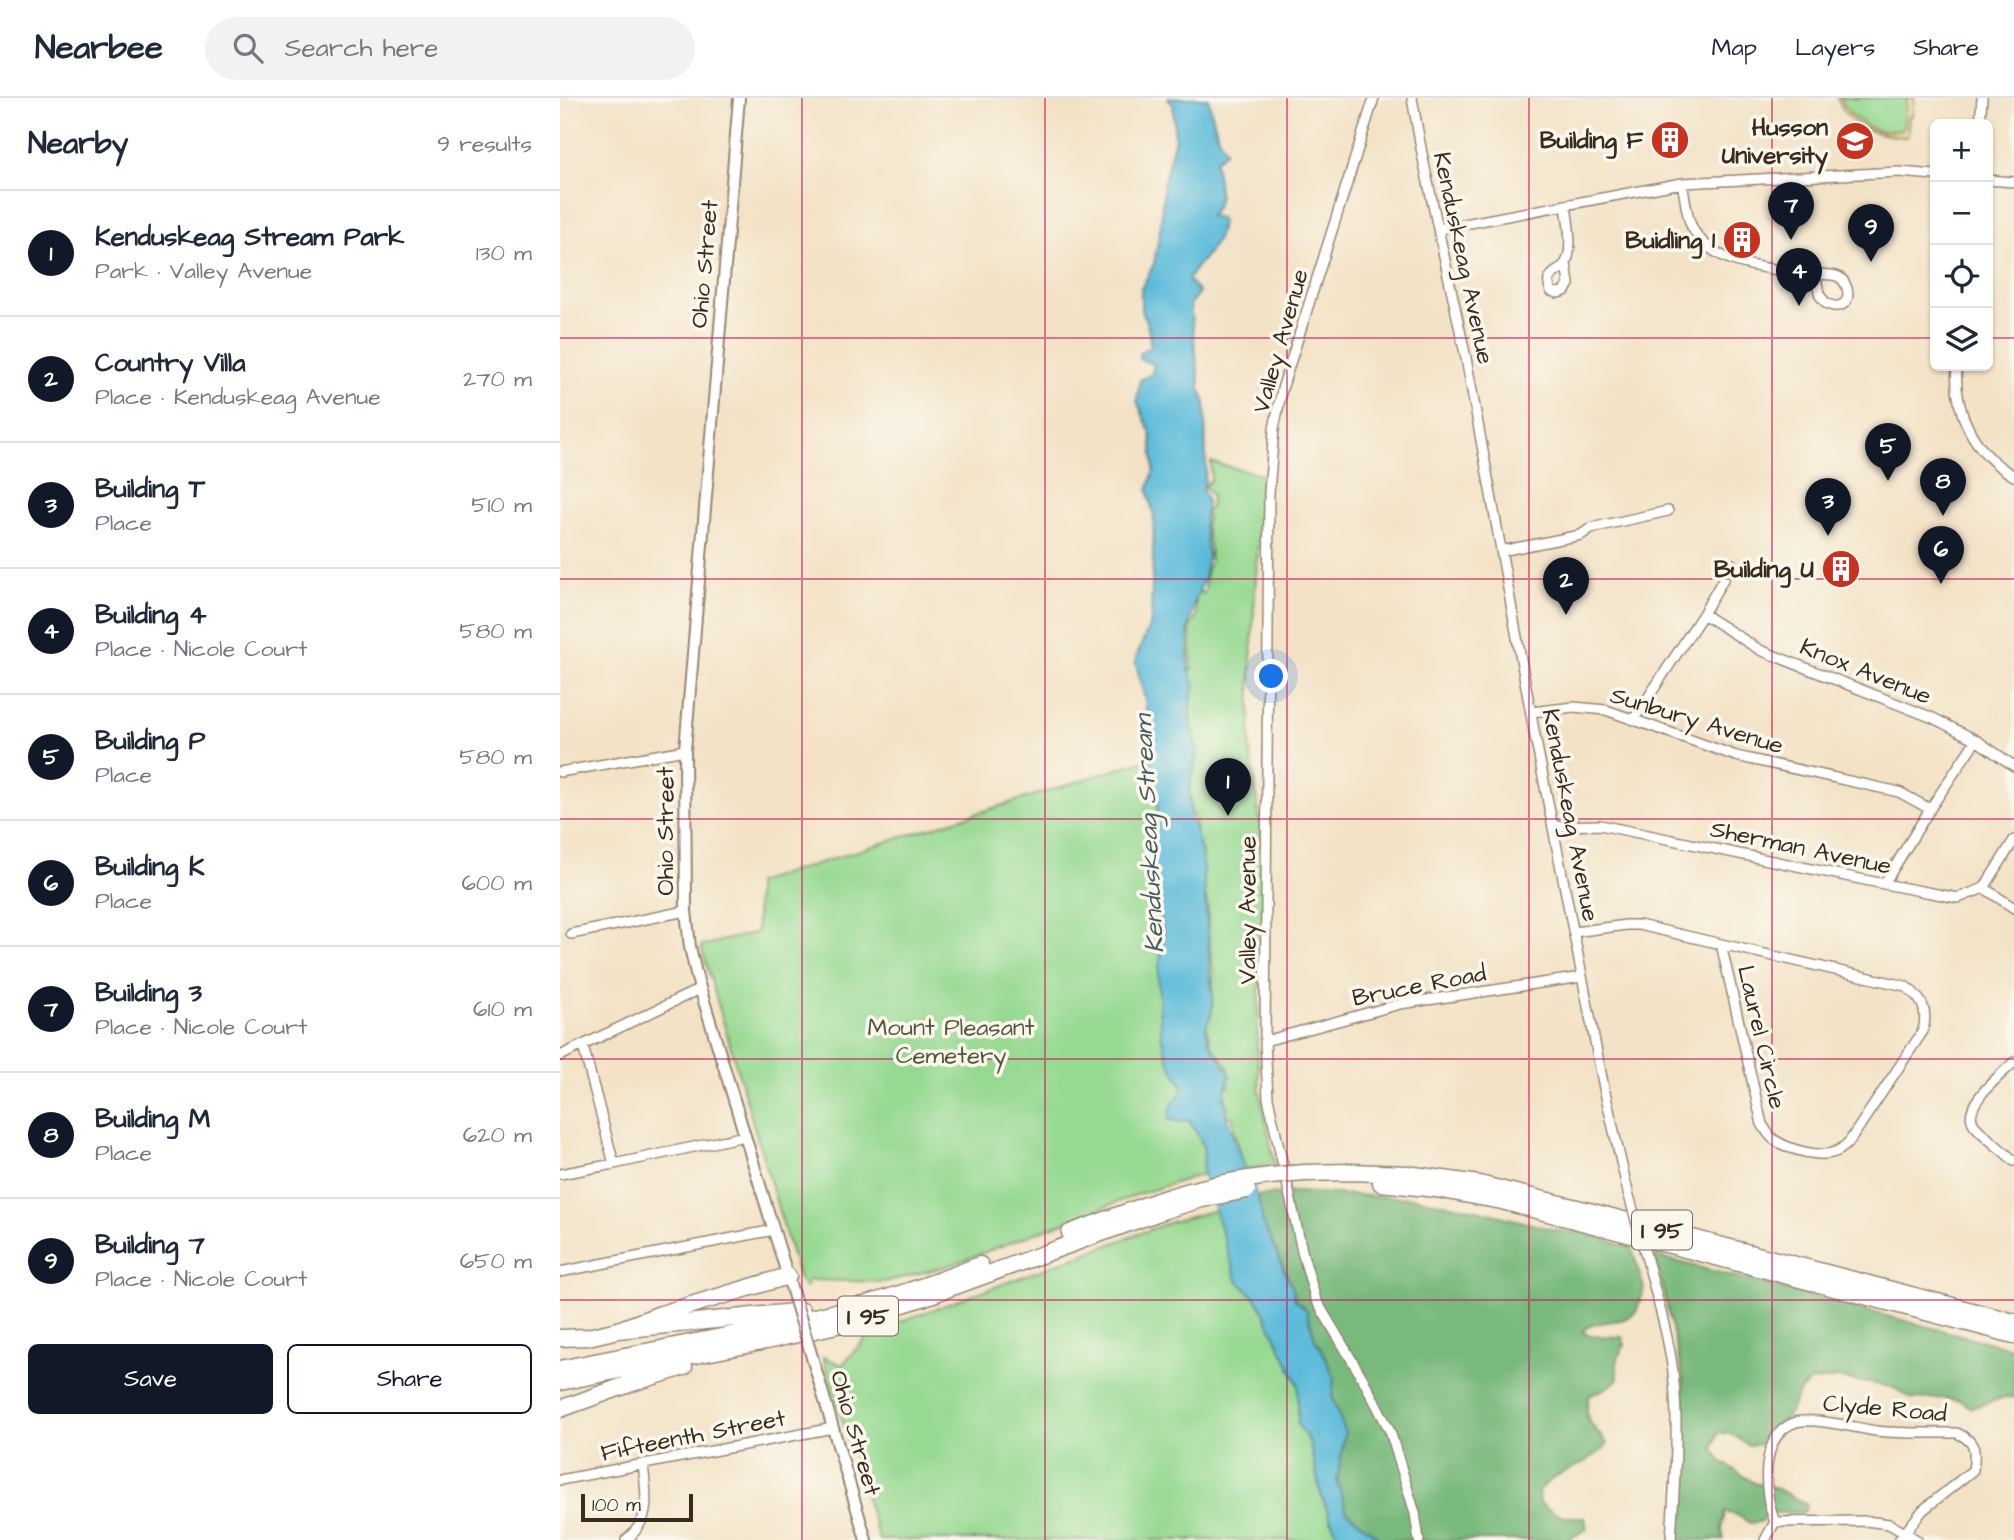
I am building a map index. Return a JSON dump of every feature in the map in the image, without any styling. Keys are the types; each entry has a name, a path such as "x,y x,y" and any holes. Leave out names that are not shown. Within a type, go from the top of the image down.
{"highway":[{"name":"I 95","path":"560,1368 800,1320 866,1304 1162,1205 1357,1172 1399,1174 1479,1184 2014,1322"},
{"name":"I 95","path":"1307,1179 1408,1185 1462,1192 2014,1335"},
{"name":"I 95","path":"560,1382 841,1324 895,1307 1162,1205"},
{"path":"560,1347 788,1276"},
{"path":"618,1330 823,1309 918,1288"},
{"path":"560,1338 588,1337"},
{"path":"560,1409 642,1379 771,1340"}],"street":[{"name":"Ohio Street","path":"739,98 685,750 686,911 690,947 701,989 866,1540"},
{"name":"Valley Avenue","path":"1374,98 1282,389 1274,429 1269,492 1265,1041 1268,1098 1303,1255 1316,1300 1390,1431 1415,1513 1419,1540"},
{"name":"Kenduskeag Avenue","path":"1412,98 1464,351 1607,1105 1668,1342 1675,1395 1676,1456 1671,1540"},
{"path":"1980,119 1982,98"},
{"path":"1438,229 1682,183 1899,172 1930,175"},
{"path":"1993,180 2014,182"},
{"path":"1682,183 1691,225 1702,241 1741,264 1815,275"},
{"path":"1566,206 1569,228 1566,263"},
{"path":"1957,371 1956,388 1966,424 1981,450 2014,476"},
{"path":"1502,551 1581,535 1591,528 1668,510"},
{"path":"1634,719 1703,614 1732,564"},
{"name":"Knox Avenue","path":"1703,614 1760,650 1933,718 1976,740 2014,766"},
{"name":"Sunbury Avenue","path":"1531,712 1583,707 1606,710 1736,756 1899,792 1930,809"},
{"path":"1884,884 1976,740"},
{"path":"560,772 685,750"},
{"name":"Sherman Avenue","path":"1553,826 1600,825 1958,898 1984,888"},
{"path":"2014,840 1984,888 2014,908"},
{"path":"571,934 686,911"},
{"name":"Laurel Circle","path":"1574,932 1639,925 1905,986 1916,993 1926,1018 1923,1031 1849,1142 1839,1150 1832,1153 1810,1153 1776,1141 1762,1124 1721,944"},
{"name":"Bruce Road","path":"1265,1041 1400,1004 1583,977"},
{"path":"560,1056 701,989"},
{"path":"583,1046 614,1164"},
{"path":"2014,1062 1975,1102 1970,1112 1973,1124 2014,1161"},
{"path":"560,1174 745,1136"},
{"path":"560,1272 774,1230"},
{"name":"Clyde Road","path":"1775,1522 1769,1507 1767,1460 1773,1442 1796,1422 1809,1421 1878,1431 1957,1433 1969,1439 1974,1447 1973,1469 1923,1510 1902,1536"},
{"name":"Fifteenth Street","path":"560,1480 833,1428"},
{"path":"626,1540 640,1527 646,1510 643,1464"},
{"path":"1765,1540 1775,1522 1866,1521 1889,1524 1902,1536 1917,1540"}],"green space":[{"path":"1837,98 1911,98 1907,137 1865,129 1850,118"},
{"path":"1211,462 1262,475 1251,659 1250,748 1262,837 1264,889 1257,1043 1260,1093 1275,1165 1245,1169 1233,1117 1226,1114 1228,1105 1223,1090 1229,1086 1229,1070 1213,1048 1207,1027 1204,1026 1213,993 1213,972 1208,908 1202,878 1202,853 1195,835 1196,815 1192,814 1191,818 1189,815 1191,800 1188,795 1191,782 1189,776 1194,772 1199,749 1190,715 1193,684 1190,672 1190,628 1196,616 1196,596 1200,591 1203,594 1205,592 1210,562 1205,524 1212,493 1208,493 1205,485 1211,480"},
{"name":"Mount Pleasant Cemetery","path":"1149,759 1158,806 1153,839 1155,894 1164,933 1158,976 1169,1061 1184,1089 1172,1105 1179,1122 1189,1120 1200,1139 1204,1151 1203,1174 1139,1194 948,1266 885,1282 809,1280 806,1288 799,1279 701,946 757,932 756,883"},
{"path":"1295,1192 1414,1198 1477,1210 1559,1231 1583,1233 1632,1248 1644,1289 1636,1312 1622,1319 1595,1324 1582,1332 1592,1336 1622,1337 1625,1345 1617,1361 1618,1379 1589,1396 1587,1405 1590,1423 1607,1444 1591,1458 1556,1476 1540,1489 1539,1502 1542,1505 1559,1515 1585,1518 1587,1529 1567,1540 1378,1540 1376,1535 1347,1512 1337,1481 1345,1432 1332,1397 1334,1377 1316,1342 1306,1309 1295,1300 1293,1289 1263,1223 1257,1196"},
{"path":"1216,1210 1237,1280 1259,1302 1298,1384 1298,1424 1310,1443 1320,1491 1339,1540 879,1540 823,1357 842,1365 872,1332 1168,1223"},
{"path":"1655,1256 2014,1349 2014,1397 1972,1408 1959,1400 1913,1399 1892,1387 1876,1384 1838,1378 1809,1382 1800,1391 1787,1417 1775,1425 1762,1444 1748,1445 1730,1433 1718,1433 1713,1449 1721,1461 1754,1483 1778,1489 1807,1505 1804,1512 1771,1513 1760,1522 1750,1523 1725,1512 1722,1530 1724,1540 1678,1540 1684,1414 1683,1377"}],"sand":[{"path":"1837,98 1866,126 1893,131 1903,129 1907,98 1914,98 1907,137 1874,132 1856,124 1842,109"}],"water":[{"path":"1168,98 1208,98 1218,137 1226,151 1215,161 1219,196 1210,216 1221,218 1218,236 1188,280 1199,292 1190,304 1200,389 1205,403 1206,469 1203,492 1207,501 1204,525 1208,555 1204,579 1195,600 1188,630 1189,670 1195,686 1190,704 1190,725 1197,752 1189,787 1190,812 1202,855 1213,997 1206,1029 1209,1042 1230,1075 1224,1095 1227,1118 1244,1167 1249,1173 1263,1223 1293,1289 1295,1300 1306,1309 1316,1342 1334,1377 1332,1397 1345,1432 1337,1481 1347,1512 1376,1535 1378,1540 1339,1540 1320,1491 1310,1443 1298,1424 1298,1384 1259,1302 1237,1280 1203,1174 1202,1143 1189,1120 1179,1122 1168,1119 1172,1105 1184,1088 1169,1061 1161,1035 1158,976 1164,933 1155,894 1153,839 1158,806 1145,730 1146,703 1135,660 1151,622 1154,517 1148,490 1154,470 1151,434 1137,401 1140,380 1152,374 1154,364 1140,359 1140,353 1151,346 1147,322 1141,308 1141,289 1154,264 1161,225 1164,181 1175,138 1173,105"}],"place":[{"name":"Building F","path":"1670,140"},
{"name":"Husson University","path":"1855,141"},
{"name":"Buidling 1","path":"1742,240"},
{"name":"Building 3","path":"1791,240"},
{"name":"Building 7","path":"1871,262"},
{"name":"Building 4","path":"1799,306"},
{"name":"Building P","path":"1888,481"},
{"name":"Building M","path":"1943,516"},
{"name":"Building T","path":"1828,536"},
{"name":"Building U","path":"1841,569"},
{"name":"Building K","path":"1941,584"},
{"name":"Country Villa","path":"1566,615"},
{"name":"Kenduskeag Stream Park","path":"1228,816"}],"water label":[{"name":"Kenduskeag Stream","path":"1148,834"}]}
